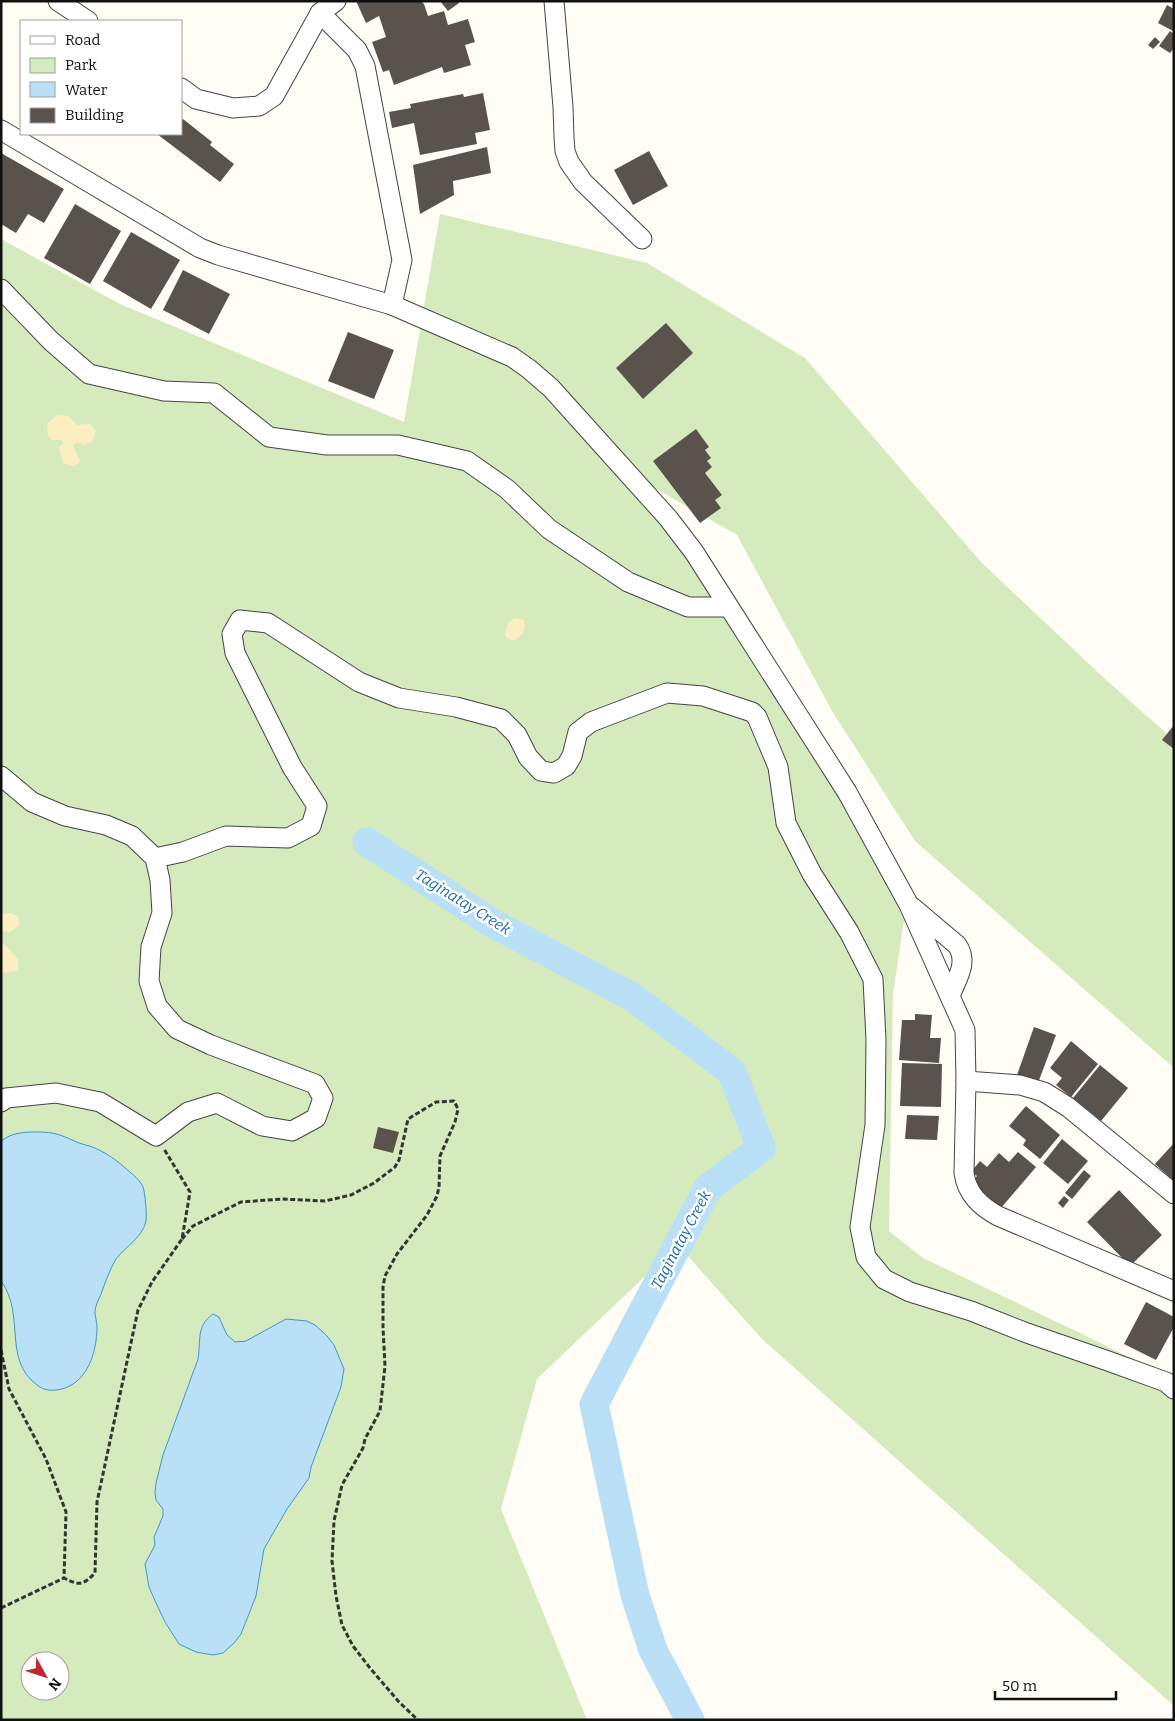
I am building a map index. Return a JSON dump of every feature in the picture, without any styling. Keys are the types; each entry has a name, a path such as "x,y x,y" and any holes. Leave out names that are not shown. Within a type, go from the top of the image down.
{"street":[{"path":"58,1 86,20"},
{"path":"182,89 196,99 233,108 259,106 274,96 320,13 336,1"},
{"path":"554,1 564,144 569,162 583,182 642,239"},
{"path":"320,13 356,50 365,66 402,260 392,305"},
{"path":"1,130 200,248 218,255 392,305 512,357 551,388 668,518 694,552 847,792 909,905 964,1030 966,1082 964,1173 971,1194 984,1208 998,1216 1174,1291"},
{"path":"1,289 51,341 89,374 164,391 214,393 269,437 326,445 398,445 468,461 507,489 549,529 628,582 688,608 728,607"},
{"path":"154,858 183,852 226,836 288,838 311,826 317,806 292,767 235,653 232,634 240,620 268,624 359,682 399,698 456,707 500,719 517,735 528,757 541,772 554,772 566,766 572,756 578,732 592,722 667,694 703,696 752,712 757,717 778,767 786,823 812,874 849,932 873,979 876,1040 876,1125 860,1227 866,1257 884,1279 910,1292 971,1311 1027,1333 1108,1360 1166,1382 1174,1389"},
{"path":"1,776 32,802 65,816 106,824 132,836 154,858 160,880 162,913 151,947 149,982 157,1006 177,1030 211,1045 315,1084 323,1098 316,1118 292,1131 262,1126 217,1103 188,1112 156,1136 100,1102 56,1093 6,1098 1,1102"},
{"path":"909,905 962,952 963,962 950,996"},
{"path":"966,1082 1020,1085 1044,1092 1068,1107 1174,1194"}],"path":[{"path":"64,1578 75,1584 85,1583 95,1573 97,1502 138,1310 152,1282 182,1239 194,1226 242,1202 282,1199 325,1201 351,1195 374,1183 395,1167 399,1160 408,1119 436,1102 454,1101 458,1109 455,1122 440,1156 437,1196 427,1215 397,1254 385,1276 383,1321 385,1366 380,1411 365,1439 363,1448 342,1484 334,1521 332,1561 342,1626 353,1646 370,1668 399,1702 418,1720"},
{"path":"156,1136 190,1192 182,1239"},
{"path":"1,1350 9,1389 46,1459 66,1512 64,1578"},
{"path":"1,1608 64,1578"}],"green space":[{"path":"440,214 647,263 805,358 982,563 1104,678 1174,740 1174,1068 915,841 832,711 737,535 630,474 740,630 842,797 880,867 904,920 893,994 889,1231 923,1258 1174,1379 1174,1706 761,1338 678,1245 537,1379 501,1509 587,1720 1,1720 1,239 120,304 404,422"}],"sand":[{"path":"57,415 69,416 77,425 90,424 96,431 92,442 83,445 77,442 73,445 81,462 74,466 63,463 59,448 64,442 52,440 48,437 47,424"},
{"path":"514,618 524,620 525,627 521,635 513,641 505,636 507,624"},
{"path":"11,913 18,916 19,926 10,932 1,931 1,914"},
{"path":"4,944 18,959 18,971 1,973 1,946"}],"water":[{"path":"43,1132 58,1134 92,1147 115,1160 141,1183 144,1190 146,1209 144,1227 138,1237 116,1259 96,1305 97,1336 93,1355 85,1373 71,1385 55,1390 37,1385 26,1374 20,1363 12,1308 8,1294 1,1281 1,1141 16,1134"},
{"path":"213,1314 219,1317 227,1335 235,1342 246,1341 286,1319 307,1321 315,1325 334,1345 344,1369 341,1387 311,1467 309,1478 287,1509 264,1549 256,1596 241,1634 223,1653 213,1655 196,1652 179,1644 165,1622 149,1587 145,1564 155,1545 154,1537 163,1516 163,1509 156,1500 155,1493 163,1455 198,1359 200,1334 204,1323"}],"building":[{"path":"356,1 421,1 428,16 444,11 448,25 468,19 475,42 465,45 471,65 444,73 442,67 394,85 389,70 383,72 372,42 386,37 379,16 366,23"},
{"path":"440,1 458,1 459,3 448,11"},
{"path":"1167,5 1174,9 1173,31 1158,23"},
{"path":"1170,31 1174,34 1174,48 1170,53 1159,46"},
{"path":"1155,37 1160,42 1153,49 1148,45"},
{"path":"483,93 490,130 475,133 477,144 420,155 414,123 392,128 389,112 411,108 410,104 463,94 464,97"},
{"path":"182,120 212,142 210,145 234,164 220,182 158,135 182,135"},
{"path":"487,147 491,173 453,181 454,195 420,214 413,165"},
{"path":"649,151 668,186 633,205 614,170"},
{"path":"1,153 64,189 44,223 28,214 16,233 1,224"},
{"path":"75,204 121,231 90,284 44,258"},
{"path":"131,232 180,260 151,309 103,281"},
{"path":"183,270 230,294 209,334 163,310"},
{"path":"666,323 693,353 643,399 616,368"},
{"path":"348,332 394,350 374,399 328,381"},
{"path":"696,429 709,447 705,450 711,458 707,461 712,467 705,473 722,495 715,500 721,508 700,523 653,461"},
{"path":"1174,725 1174,749 1162,740"},
{"path":"915,1014 932,1015 930,1038 941,1038 939,1063 899,1060 902,1020 915,1020"},
{"path":"1034,1027 1056,1035 1038,1083 1017,1075"},
{"path":"1071,1041 1098,1064 1071,1097 1056,1085 1062,1078 1050,1068"},
{"path":"902,1063 942,1064 941,1107 900,1106"},
{"path":"1100,1065 1128,1088 1101,1121 1073,1098"},
{"path":"1026,1106 1060,1135 1040,1159 1023,1145 1026,1140 1009,1126"},
{"path":"907,1115 939,1116 937,1140 905,1139"},
{"path":"378,1127 399,1132 393,1153 373,1148"},
{"path":"1062,1139 1088,1161 1068,1184 1043,1163"},
{"path":"1174,1143 1174,1181 1155,1164"},
{"path":"1018,1152 1036,1167 1001,1208 971,1183 977,1176 971,1172 980,1161 987,1167 999,1153 1009,1162"},
{"path":"1084,1170 1091,1176 1072,1199 1065,1193"},
{"path":"1119,1190 1162,1235 1130,1266 1087,1222"},
{"path":"1064,1196 1069,1200 1063,1208 1058,1203"},
{"path":"1146,1302 1174,1317 1174,1327 1156,1360 1124,1344"}],"waterway":[{"name":"Taginatay Creek","path":"367,842 492,923 634,998 732,1072 761,1148 708,1188 594,1404 635,1595 653,1650 690,1720"}]}
